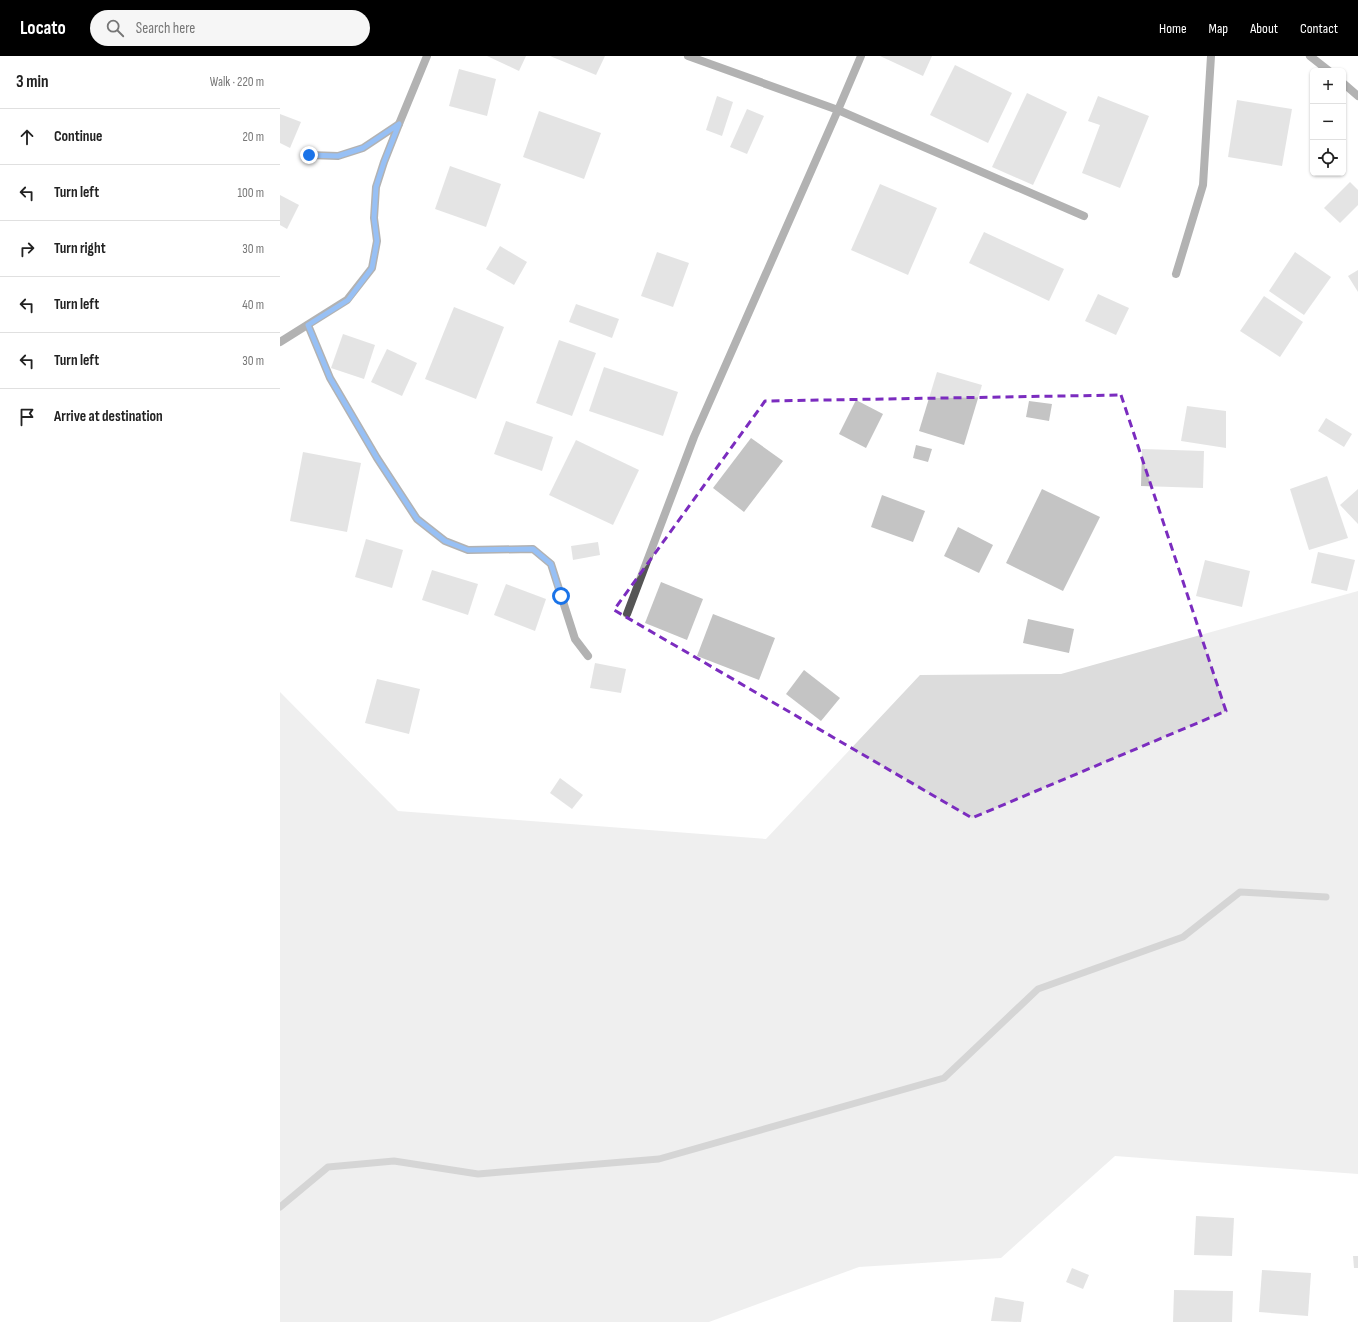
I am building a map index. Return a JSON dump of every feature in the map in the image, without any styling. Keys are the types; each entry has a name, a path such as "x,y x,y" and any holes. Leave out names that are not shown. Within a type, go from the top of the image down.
{"street":[{"path":"280,342 348,300 372,268 377,241 374,218 376,187 384,162 427,56"},
{"path":"688,56 838,110 1084,216"},
{"path":"627,614 694,437 861,56"},
{"path":"1176,274 1203,185 1211,56"},
{"path":"1310,56 1325,68"},
{"path":"1346,86 1358,96"},
{"path":"309,155 338,156 363,148 399,124"},
{"path":"308,325 330,378 377,458 417,519 445,541 468,550 533,549 551,564 575,639 588,656"}],"highlighted area":[{"path":"1121,395 1226,711 972,818 614,610 765,401"}],"shaded area":[{"path":"1358,591 1358,1174 1115,1156 1001,1258 859,1267 709,1322 280,1322 280,692 398,811 766,839 920,675 1061,674"}],"building":[{"path":"487,56 526,56 519,71"},
{"path":"550,56 605,56 596,75"},
{"path":"880,56 932,56 923,76"},
{"path":"955,65 1012,93 988,143 930,115"},
{"path":"459,69 496,79 487,116 449,106"},
{"path":"1027,93 1067,112 1033,185 992,167"},
{"path":"717,96 733,102 722,136 706,130"},
{"path":"1098,96 1149,116 1120,188 1082,173 1100,125 1088,121"},
{"path":"1237,100 1292,109 1282,166 1228,157"},
{"path":"747,109 764,116 747,154 730,147"},
{"path":"539,111 601,133 584,179 523,157"},
{"path":"280,114 301,122 290,148 280,143"},
{"path":"450,166 501,184 486,227 435,209"},
{"path":"1350,182 1358,190 1358,205 1340,223 1324,208"},
{"path":"880,184 937,208 908,275 851,250"},
{"path":"280,195 299,205 287,229 280,225"},
{"path":"984,232 1064,269 1049,301 969,263"},
{"path":"500,246 527,262 514,285 486,269"},
{"path":"657,252 689,263 673,307 641,296"},
{"path":"1295,252 1331,277 1304,315 1269,291"},
{"path":"1358,270 1358,292 1348,276"},
{"path":"1098,294 1129,308 1116,335 1085,321"},
{"path":"1264,296 1303,322 1280,357 1240,331"},
{"path":"576,304 619,319 612,338 569,322"},
{"path":"454,307 504,327 476,399 425,379"},
{"path":"343,334 375,345 364,379 331,368"},
{"path":"559,340 596,353 572,416 536,403"},
{"path":"387,349 417,363 402,396 371,382"},
{"path":"604,367 678,392 663,436 589,411"},
{"path":"937,372 982,385 964,445 919,431"},
{"path":"856,400 883,414 866,448 839,434"},
{"path":"1029,401 1052,404 1049,421 1026,417"},
{"path":"1187,406 1226,411 1226,448 1181,441"},
{"path":"1326,418 1352,434 1344,447 1318,431"},
{"path":"506,421 553,437 542,471 494,454"},
{"path":"751,438 783,461 744,512 713,488"},
{"path":"576,440 639,470 613,525 549,495"},
{"path":"916,445 932,449 928,462 913,458"},
{"path":"1142,449 1204,451 1203,488 1141,486"},
{"path":"303,452 361,463 347,532 290,521"},
{"path":"1327,476 1348,538 1309,550 1290,489"},
{"path":"1042,489 1100,517 1063,591 1006,563"},
{"path":"1358,489 1358,524 1340,505"},
{"path":"882,495 925,511 913,542 871,527"},
{"path":"958,527 993,545 979,573 944,556"},
{"path":"366,539 403,550 392,588 355,577"},
{"path":"598,542 600,555 573,560 571,546"},
{"path":"1318,552 1355,560 1347,591 1311,583"},
{"path":"1205,560 1250,571 1242,607 1196,596"},
{"path":"432,570 478,584 468,615 422,600"},
{"path":"661,582 703,599 687,640 645,623"},
{"path":"506,584 546,599 535,631 494,615"},
{"path":"713,614 775,638 759,680 697,656"},
{"path":"1028,619 1074,629 1069,653 1023,643"},
{"path":"595,663 626,669 621,693 590,688"},
{"path":"804,670 840,698 821,721 786,694"},
{"path":"377,679 420,689 409,734 365,723"},
{"path":"560,778 583,795 572,809 550,793"},
{"path":"1196,1216 1234,1218 1232,1256 1194,1255"},
{"path":"1353,1256 1358,1256 1358,1268 1354,1268"},
{"path":"1072,1268 1089,1275 1083,1289 1066,1282"},
{"path":"1262,1270 1311,1273 1308,1316 1259,1312"},
{"path":"1174,1290 1233,1291 1232,1322 1173,1322"},
{"path":"995,1297 1024,1302 1021,1322 991,1321"}],"waterway":[{"path":"280,1207 328,1167 394,1161 478,1174 659,1159 944,1078 1038,989 1183,937 1240,892 1326,897"}],"route":[{"path":"309,155 338,156 363,148 399,124 376,187 374,218 377,241 372,268 348,300 308,325 330,378 377,458 417,519 445,541 468,550 533,549 551,564 561,596"}]}
